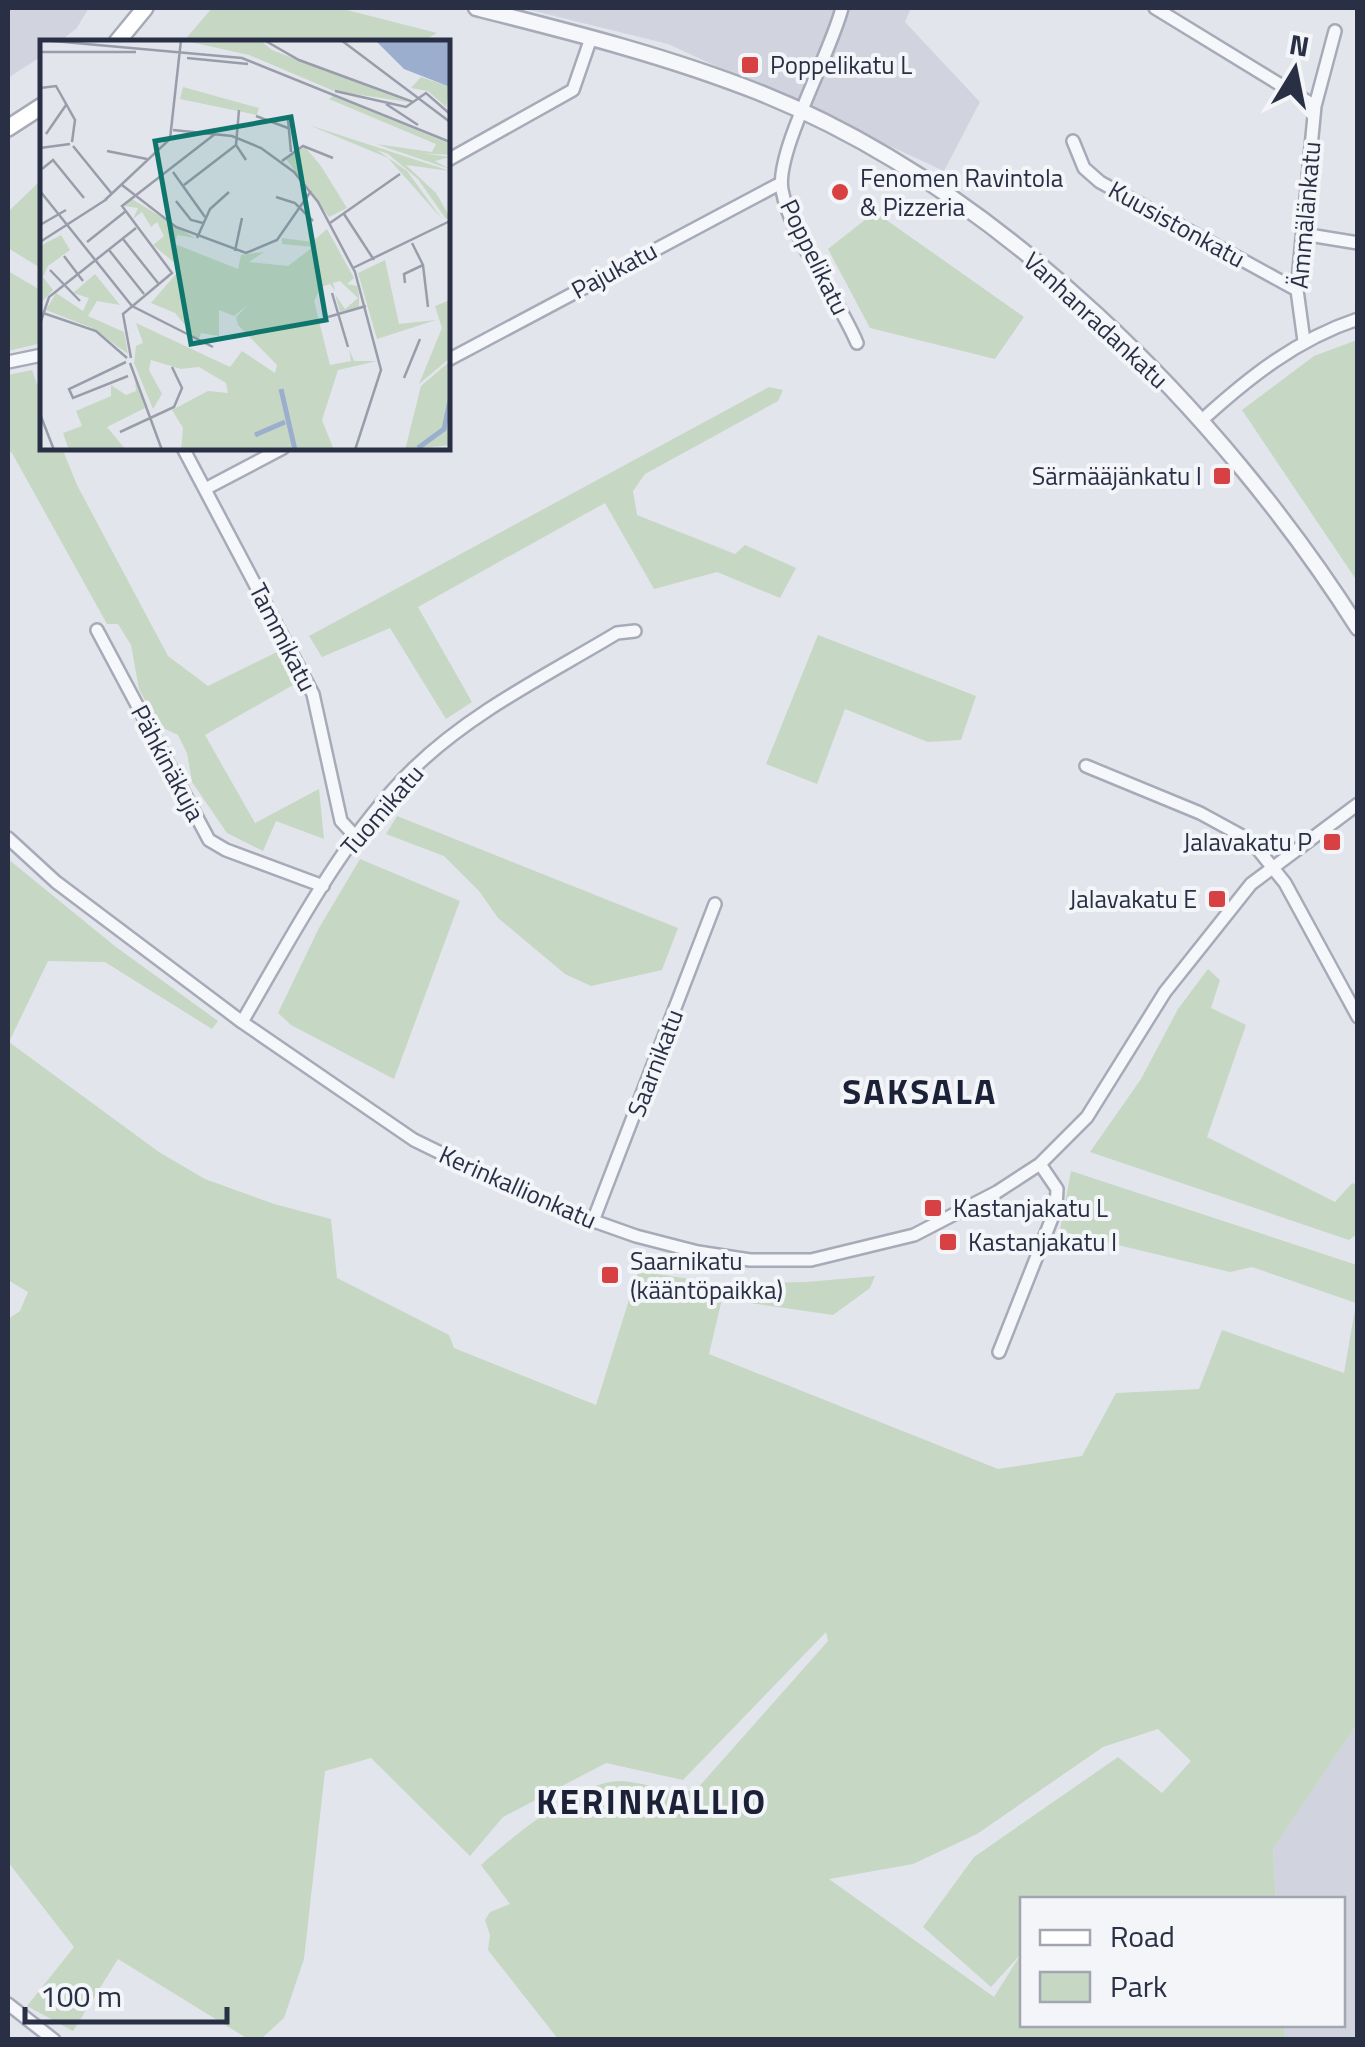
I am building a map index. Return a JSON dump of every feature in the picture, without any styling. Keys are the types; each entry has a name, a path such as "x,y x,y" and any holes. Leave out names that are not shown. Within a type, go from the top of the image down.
{"main road":[{"path":"118,40 145,8"},
{"path":"8,128 40,107"}],"street":[{"name":"Vanhanradankatu","path":"476,8 592,38 761,93 876,150 939,190 1026,253 1201,421 1305,549 1358,628"},
{"name":"Poppelikatu","path":"842,8 785,160 782,183 793,221 857,343"},
{"path":"1154,8 1315,106"},
{"name":"Ämmälänkatu","path":"1304,341 1297,290 1315,106 1335,32"},
{"path":"450,159 572,90 592,38"},
{"name":"Kuusistonkatu","path":"1073,141 1084,168 1100,182 1297,290"},
{"name":"Pajukatu","path":"450,359 782,183"},
{"path":"1303,234 1358,243"},
{"path":"1201,421 1264,368 1304,341 1358,319"},
{"path":"8,362 40,355"},
{"name":"Tammikatu","path":"184,450 313,694 341,821 354,836"},
{"path":"207,488 279,450"},
{"name":"Pähkinäkuja","path":"97,630 209,840 324,886"},
{"name":"Tuomikatu","path":"242,1022 354,836 416,766 488,711 617,632 635,631"},
{"path":"1086,766 1200,813 1244,837 1285,882 1358,1017"},
{"name":"Kerinkallionkatu","path":"8,838 56,882 242,1022 414,1140 542,1203 593,1221 698,1252 750,1260 811,1260 914,1235 986,1198 1040,1164 1087,1117 1165,992 1252,884 1358,804"},
{"name":"Saarnikatu","path":"593,1221 715,904"},
{"path":"999,1352 1056,1208 1057,1189 1040,1164"},
{"path":"8,2004 54,2040"}],"shaded area":[{"path":"8,8 89,8 76,29 62,40 40,40 40,57 8,78"},
{"path":"522,8 911,8 905,22 980,102 944,171 668,44"},
{"path":"1357,1724 1357,2039 1285,2039 1284,2027 1345,2027 1345,1897 1276,1897 1273,1849"}],"green space":[{"path":"212,8 339,8 437,33 425,40 185,40"},
{"path":"40,181 40,268 8,248 8,212"},
{"path":"875,212 1024,317 995,359 870,328 828,249"},
{"path":"8,271 40,290 40,343 8,351"},
{"path":"1358,340 1357,581 1242,410 1314,356"},
{"path":"32,370 40,392 40,450 63,450 77,485 168,656 208,686 277,652 295,684 205,735 255,823 319,789 324,839 276,821 263,851 227,833 192,782 187,753 178,735 159,726 139,689 131,645 118,624 107,624 8,451 8,375"},
{"path":"769,387 783,390 778,401 645,474 633,491 637,515 735,554 745,545 796,568 780,598 717,572 654,589 605,503 418,607 472,702 446,719 390,628 322,657 309,636"},
{"path":"818,635 976,696 961,740 928,742 845,709 817,784 766,764"},
{"path":"397,816 678,928 662,970 591,986 565,974 498,918 479,891 444,856 386,834"},
{"path":"8,859 116,947 218,1021 212,1029 105,962 48,961 9,1042 159,1152 205,1179 331,1219 337,1278 449,1335 454,1348 596,1405 638,1271 722,1284 875,1276 870,1288 833,1315 722,1299 709,1354 998,1469 1082,1456 1116,1393 1199,1389 1222,1330 1344,1373 1356,1303 1252,1267 1230,1272 1060,1231 1071,1171 1357,1265 1357,1724 1273,1849 1276,1897 1020,1897 1020,1955 991,1987 923,1927 974,1857 1118,1757 1162,1793 1191,1761 1158,1729 1103,1747 977,1834 913,1864 829,1879 994,1997 1020,1956 1020,2027 1284,2027 1285,2039 558,2039 488,1950 490,1935 485,1920 490,1912 510,1904 481,1865 546,1813 585,1790 619,1781 676,1791 696,1790 828,1641 826,1632 683,1780 606,1763 503,1817 470,1856 371,1758 325,1771 304,1959 284,2018 261,2039 248,2039 118,1959 73,2031 27,2006 74,1947 8,1862 8,1319 20,1311 28,1292 8,1280"},
{"path":"360,859 460,901 394,1079 291,1025 278,1013 319,928"},
{"path":"1208,969 1220,980 1211,1008 1246,1025 1207,1137 1335,1202 1352,1183 1357,1185 1357,1234 1349,1240 1090,1152 1141,1079 1178,1009"}],"place":[{"name":"Poppelikatu L","path":"750,65"},
{"name":"Fenomen Ravintola & Pizzeria","path":"840,192"},
{"name":"Särmääjänkatu I","path":"1222,476"},
{"name":"Jalavakatu P","path":"1332,842"},
{"name":"Jalavakatu E","path":"1217,899"},
{"name":"Kastanjakatu L","path":"933,1208"},
{"name":"Kastanjakatu I","path":"948,1242"},
{"name":"Saarnikatu (kääntöpaikka)","path":"610,1275"}],"district":[{"name":"SAKSALA","path":"920,1091"},
{"name":"KERINKALLIO","path":"652,1801"}]}
